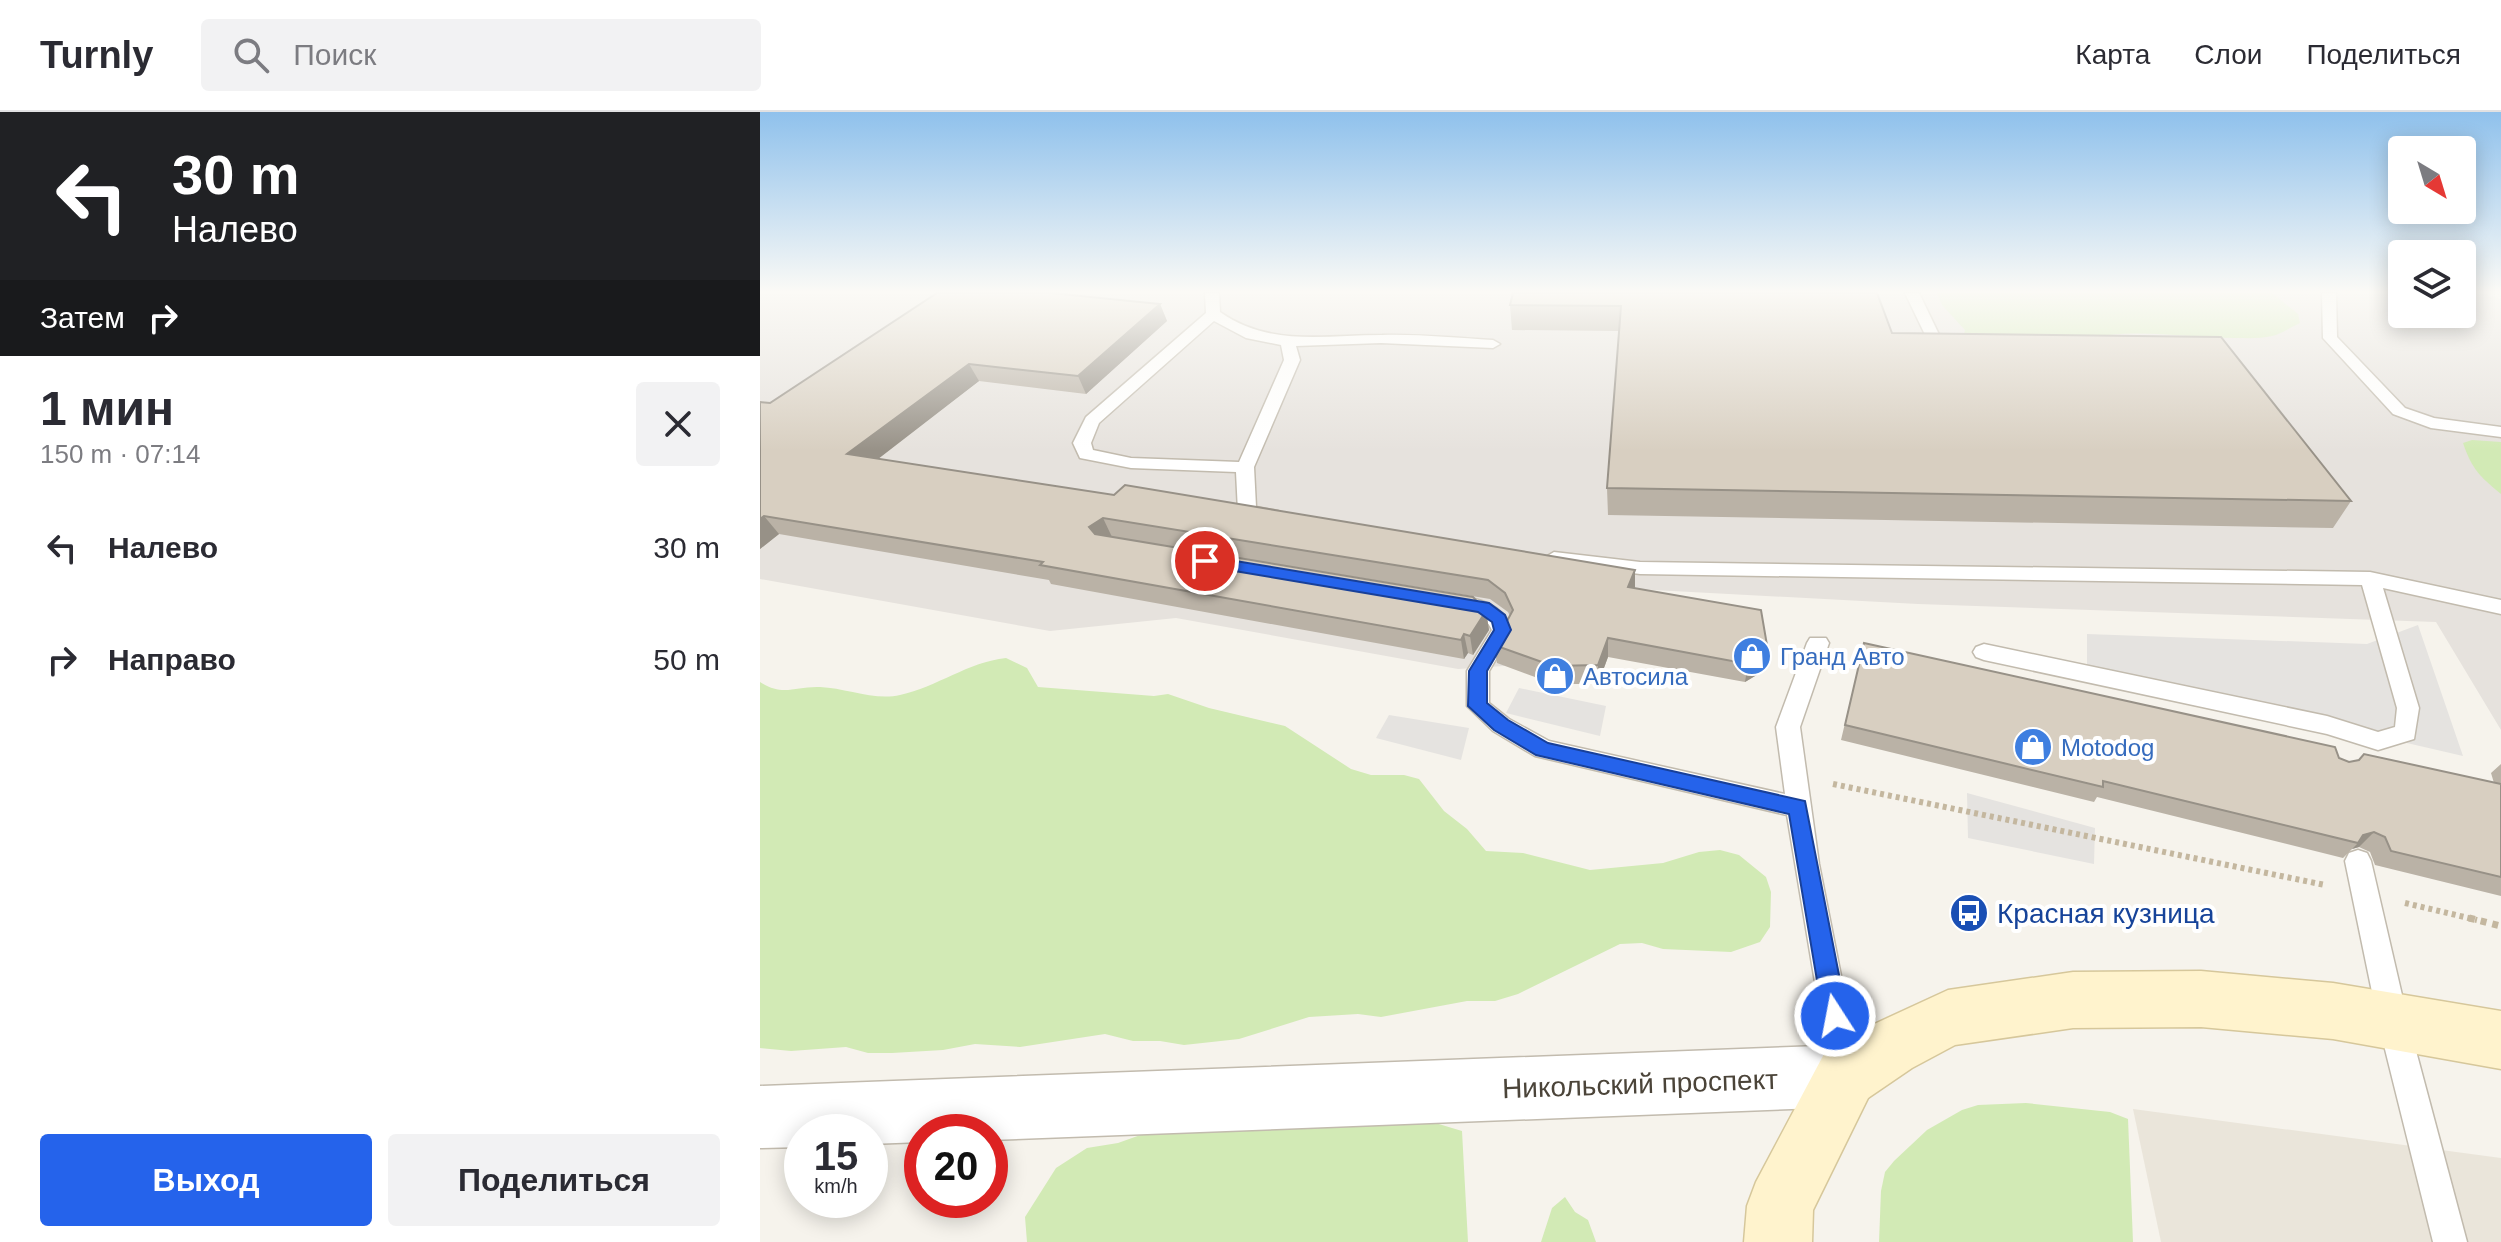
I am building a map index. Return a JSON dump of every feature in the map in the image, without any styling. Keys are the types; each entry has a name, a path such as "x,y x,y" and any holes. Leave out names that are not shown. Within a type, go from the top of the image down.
{"main road":[{"path":"1778,1242 1780,1206 1846,1076 1891,1047 1948,1018 2073,1000 2201,999 2333,1011 2501,1040"}],"street":[{"name":"Никольский проспект","path":"760,1117 1846,1076"}],"lane":[{"path":"1177,346 1092,421 1082,443 1086,454 1131,463 1245,467"},
{"path":"1289,346 1292,360 1245,467 1247,511 1291,518"},
{"path":"2337,346 2399,411 2431,423 2501,432"},
{"path":"1531,555 1640,568 2370,579 2501,607"},
{"path":"1984,652 2327,725 2378,741 2406,733 2408,708 2370,579"},
{"path":"1437,599 1483,607 1499,619 1503,630 1478,671 1478,706 1501,725 1532,743 1543,749 1798,807"},
{"path":"1818,643 1788,727 1798,807 1846,1076"},
{"path":"2327,725 2333,752"},
{"path":"2358,861 2393,1021 2450,1242"}],"path":[{"path":"1794,776 2366,893 2501,926"}],"shaded area":[{"path":"760,346 2501,346 2501,730 2436,622 1918,604 1635,589 1504,666 1458,669 1176,618 1050,631 760,579"},
{"path":"2418,625 2463,756 2087,669 2087,634 2367,644"},
{"path":"1519,688 1606,706 1600,736 1506,713"},
{"path":"1389,715 1469,728 1461,760 1376,738"},
{"path":"1967,793 2095,828 2094,864 1968,838"},
{"path":"2133,1109 2501,1158 2501,1242 2161,1242"}],"green space":[{"path":"2472,440 2501,442 2501,494 2473,466 2463,443"},
{"path":"1006,658 1027,668 1038,687 1154,696 1168,694 1209,708 1285,726 1351,769 1371,775 1404,775 1419,779 1444,811 1467,829 1486,851 1523,853 1590,870 1663,863 1699,852 1720,850 1739,855 1766,877 1771,892 1770,927 1760,942 1731,952 1663,949 1642,943 1620,944 1518,994 1495,1001 1467,1001 1381,1017 1358,1014 1309,1017 1239,1039 1184,1045 1133,1041 1105,1034 1020,1047 975,1044 943,1050 892,1053 868,1053 846,1047 791,1051 760,1048 760,682 782,690 820,687 890,696 914,691 979,664"},
{"path":"2026,1103 2110,1112 2128,1119 2133,1242 1879,1242 1881,1191 1885,1172 1894,1161 1927,1130 1962,1110 1978,1105"},
{"path":"1432,1122 1462,1131 1468,1242 1027,1242 1025,1217 1056,1168 1087,1148 1118,1143 1160,1128"},
{"path":"1565,1197 1575,1212 1588,1220 1596,1242 1541,1242 1552,1208"}],"building":[{"path":"857,346 1112,346 1078,376 969,364 847,454 1114,495 1125,485 1635,570 1628,587 1761,610 1768,651 1748,664 1608,638 1598,665 1553,666 1494,645 1513,610 1505,593 1488,580 1103,518 1089,527 1095,534 1473,597 1486,611 1470,636 1464,634 1461,640 1040,565 1043,562 764,516 760,519 760,402 770,403"},
{"path":"1618,346 2228,346 2351,501 1607,488"},
{"path":"1864,643 2335,747 2339,758 2349,762 2359,760 2364,754 2501,784 2501,877 2391,851 2385,837 2374,832 2363,835 2358,843 2103,781 2103,787 1845,725"}],"place":[{"name":"Гранд Авто","path":"1752,656"},
{"name":"Автосила","path":"1555,676"},
{"name":"Motodog","path":"2033,747"},
{"name":"Красная кузница","path":"1969,913"}],"route":[{"path":"1205,561 1483,607 1499,619 1503,630 1478,671 1478,706 1501,725 1543,749 1798,807 1835,1016"}]}
